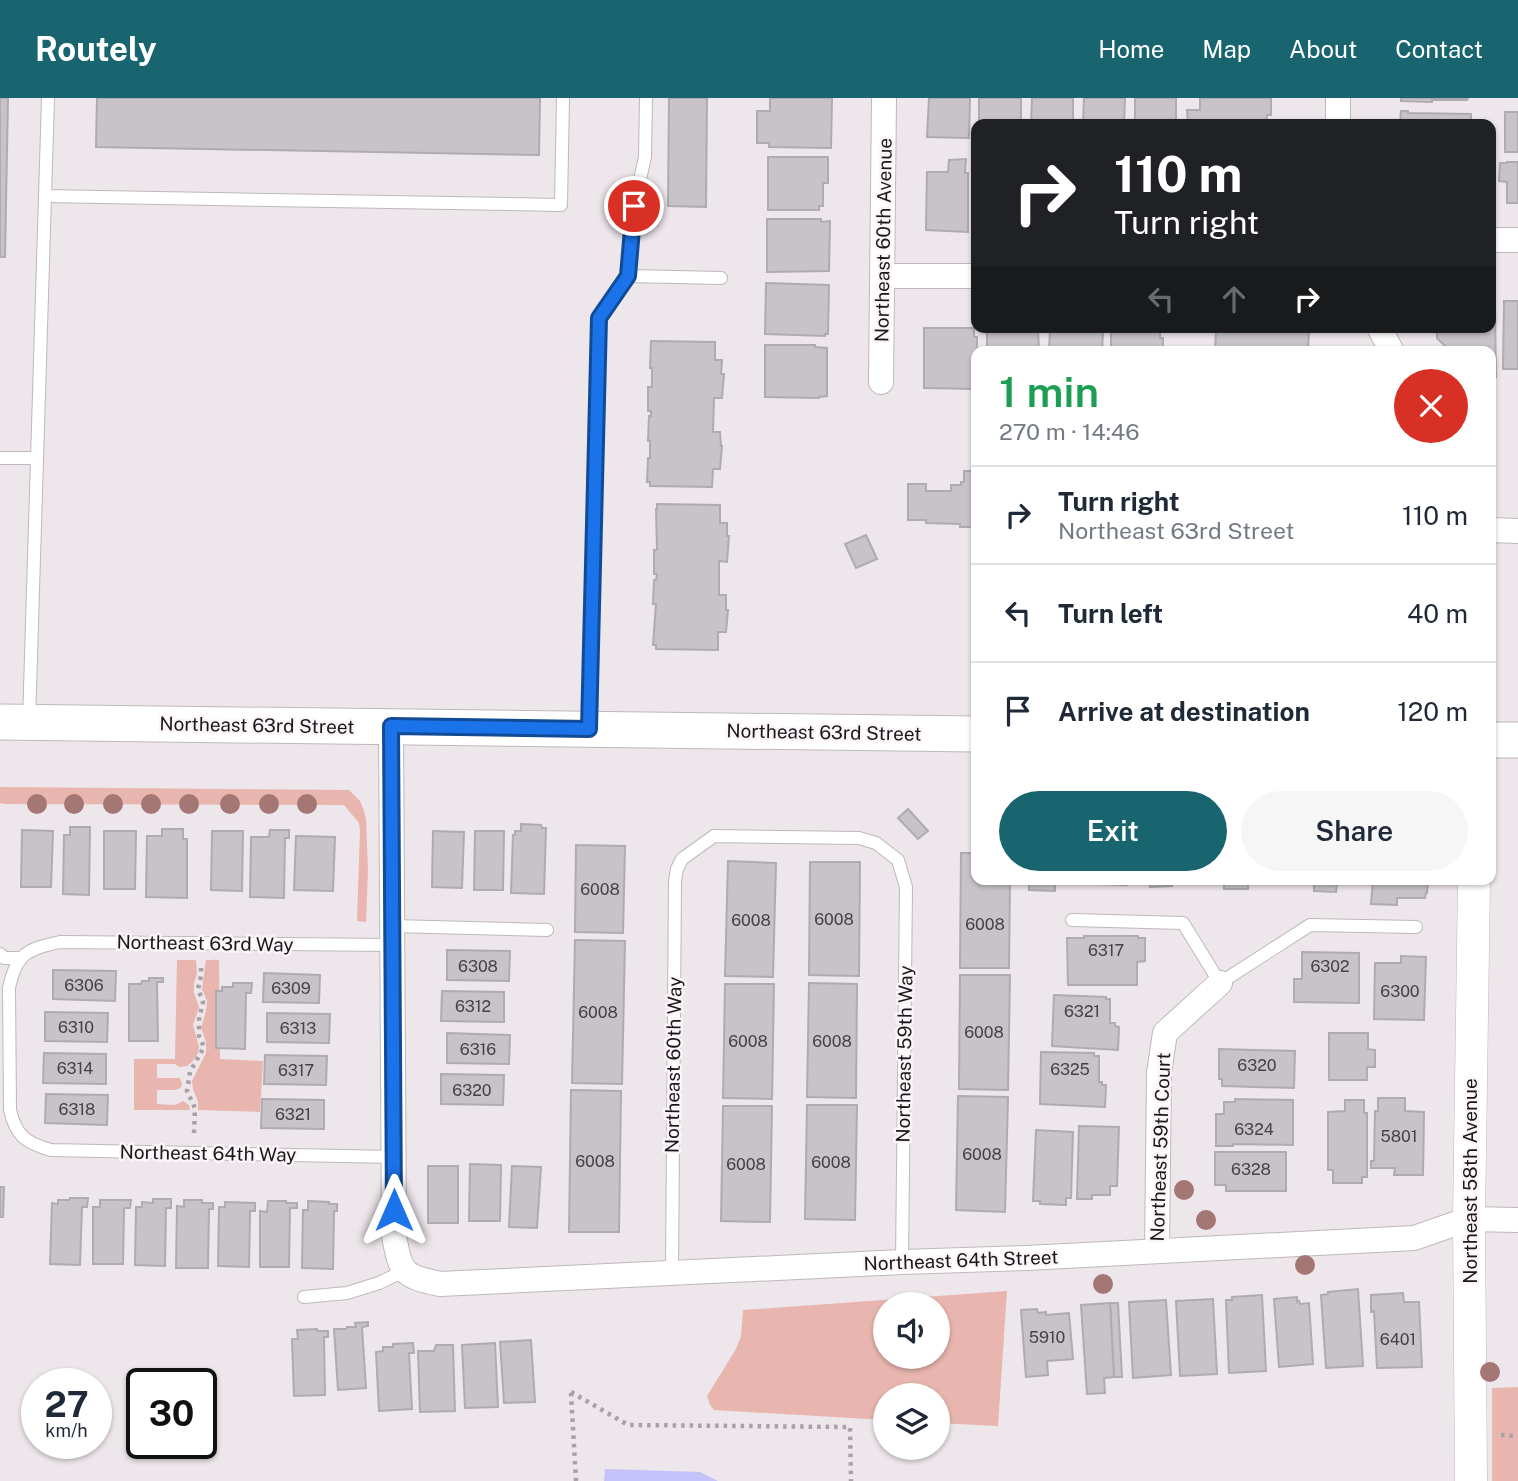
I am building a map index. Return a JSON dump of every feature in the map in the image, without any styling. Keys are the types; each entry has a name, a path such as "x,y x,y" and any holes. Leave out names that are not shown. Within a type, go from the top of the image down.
{"main road":[{"name":"Northeast 63rd Street","path":"14,722 971,734"},
{"path":"1496,740 1518,740"}],"street":[{"name":"Northeast 60th Avenue","path":"881,382 884,98"},
{"path":"1338,98 1338,119"},
{"path":"1496,240 1518,240"},
{"path":"883,275 971,276"},
{"path":"1496,530 1518,531"},
{"path":"391,726 394,1236 399,1262 404,1271"},
{"name":"Northeast 58th Avenue","path":"1471,1481 1469,1219 1474,885"},
{"name":"Northeast 59th Court","path":"1157,1251 1158,1073 1165,1033 1220,983"},
{"name":"Northeast 64th Street","path":"404,1271 415,1279 440,1284 1027,1258 1414,1238 1469,1219 1518,1220"}],"lane":[{"path":"14,722 37,458 48,98"},
{"path":"46,195 561,205 563,98"},
{"path":"589,729 599,318 628,276 634,206 645,157 646,98"},
{"path":"628,276 721,278"},
{"path":"0,458 37,458"},
{"name":"Northeast 60th Way","path":"672,1273 675,881 682,859 714,836 859,838 876,843 887,852"},
{"name":"Northeast 59th Way","path":"887,852 898,860 906,887 902,1262"},
{"path":"1072,920 1183,923 1220,983 1310,925 1416,927"},
{"name":"Northeast 63rd Way","path":"21,958 37,947 60,942 203,943 547,930"},
{"path":"0,954 4,958 21,958"},
{"name":"Northeast 64th Way","path":"21,958 12,973 9,988 10,1110 14,1127 36,1146 51,1150 394,1157"},
{"path":"304,1297 347,1293 379,1283 404,1271"}],"path":[{"path":"193,1153 195,1108 187,1091 190,1072 204,1047 199,1036 203,1002 198,989 203,943"},
{"path":"576,1481 571,1392 628,1425 850,1427 850,1481"},
{"path":"1497,1435 1518,1436"}],"shaded area":[{"path":"0,787 349,790 360,801 366,819 366,922 357,921 359,823 344,805 5,804 0,803"},
{"path":"177,960 196,960 194,993 199,1007 193,1025 199,1047 198,1053 187,1066 157,1064 157,1078 180,1078 182,1084 181,1088 174,1090 157,1090 157,1104 175,1105 183,1101 189,1105 190,1110 134,1110 134,1059 175,1059"},
{"path":"206,960 219,960 220,1059 263,1061 260,1112 198,1110 192,1081 206,1053 206,1042 201,1028 207,1001 202,989"},
{"path":"1007,1291 998,1426 950,1424 950,1383 873,1383 873,1419 714,1410 707,1396 741,1336 743,1310 873,1301 873,1369 950,1369 950,1295"},
{"path":"1518,1387 1518,1481 1492,1481 1492,1388"}],"water":[{"path":"605,1469 700,1472 718,1481 604,1481"}],"building":[{"path":"0,98 8,98 5,257 0,257"},
{"path":"97,98 540,98 539,155 96,147"},
{"path":"669,98 707,98 706,207 668,206"},
{"path":"770,98 832,98 831,148 769,147 769,143 757,143 757,111 770,111"},
{"path":"929,98 970,98 969,138 927,137"},
{"path":"979,98 1021,98 1021,119 979,119"},
{"path":"1032,98 1073,98 1073,119 1031,119"},
{"path":"1084,98 1125,98 1124,119 1083,119"},
{"path":"1135,98 1176,98 1176,119 1135,119"},
{"path":"1200,98 1271,98 1271,115 1267,115 1267,119 1188,119 1187,110 1200,110"},
{"path":"1401,98 1468,98 1432,102 1401,101"},
{"path":"1401,111 1471,114 1471,119 1400,119"},
{"path":"1505,112 1518,112 1518,152 1505,152"},
{"path":"768,157 828,157 828,183 823,183 823,206 819,206 819,210 768,210"},
{"path":"966,159 968,232 926,230 927,172 948,172 949,160"},
{"path":"1518,162 1518,203 1507,203 1507,182 1499,181 1500,163"},
{"path":"767,219 830,221 829,271 767,272"},
{"path":"766,283 829,285 828,334 765,334"},
{"path":"1504,301 1518,301 1518,369 1503,369"},
{"path":"924,328 971,328 971,333 977,337 977,346 971,346 971,389 924,388"},
{"path":"987,333 1038,333 1039,346 987,346"},
{"path":"1050,333 1103,333 1102,346 1049,346"},
{"path":"1111,333 1160,333 1160,338 1163,338 1163,346 1111,346"},
{"path":"1216,333 1309,333 1308,346 1215,346"},
{"path":"1437,333 1495,333 1496,346 1445,346 1437,338"},
{"path":"651,341 715,342 715,360 722,360 721,374 724,374 722,398 714,398 713,432 720,432 722,446 720,469 713,469 712,487 650,486 650,482 647,482 650,458 648,441 651,411 648,411 648,387 652,387"},
{"path":"765,345 815,345 827,348 827,396 765,397"},
{"path":"964,471 971,471 971,527 908,520 908,484 926,484 926,491 951,491 951,485 961,485 961,482 964,482"},
{"path":"657,504 720,505 720,523 727,523 729,536 727,562 719,561 719,595 726,595 728,610 726,632 718,632 718,650 656,649 656,645 653,645"},
{"path":"866,535 877,559 856,568 845,544"},
{"path":"908,809 928,831 918,839 898,818"},
{"path":"521,824 541,825 546,828 544,894 511,893 513,835 515,831 521,831"},
{"path":"70,827 90,827 89,895 63,894 64,835 70,835"},
{"path":"162,829 183,829 183,839 187,839 187,898 146,897 147,836 162,836"},
{"path":"22,830 53,831 51,887 21,887"},
{"path":"270,830 289,830 289,838 285,838 284,898 250,897 251,837 269,837"},
{"path":"104,831 136,831 135,889 104,889"},
{"path":"212,831 243,831 242,891 211,890"},
{"path":"433,831 464,832 462,888 432,887"},
{"path":"475,831 504,831 503,890 474,890"},
{"path":"296,836 335,837 333,891 294,890"},
{"path":"576,845 625,846 623,933 575,932"},
{"path":"961,853 971,853 971,885 1010,885 1009,968 960,968"},
{"path":"728,861 776,863 773,977 725,976"},
{"path":"810,862 860,862 859,976 809,975"},
{"path":"1029,885 1055,885 1055,891 1029,890"},
{"path":"1150,885 1172,885 1172,886"},
{"path":"1224,885 1248,885 1248,889 1224,889"},
{"path":"1314,885 1337,885 1336,892 1314,891"},
{"path":"1373,885 1428,885 1425,898 1397,898 1397,905 1371,904"},
{"path":"1067,938 1145,938 1145,961 1137,962 1137,985 1068,985"},
{"path":"575,940 625,941 622,1084 572,1083"},
{"path":"447,950 510,951 509,981 447,980"},
{"path":"1302,952 1359,953 1359,1003 1294,1002 1294,979 1302,979"},
{"path":"1401,956 1426,957 1424,1020 1374,1019 1375,963 1401,963"},
{"path":"53,970 116,971 115,1001 53,999"},
{"path":"264,973 320,975 319,1003 263,1002"},
{"path":"960,975 1010,975 1008,1090 959,1089"},
{"path":"149,978 163,978 163,982 157,982 158,1041 129,1041 129,984 141,984 142,981 149,981"},
{"path":"233,983 252,983 251,993 246,993 245,1049 216,1048 216,991 222,991 222,987 233,987"},
{"path":"809,983 857,984 856,1098 807,1097"},
{"path":"725,984 774,984 772,1099 723,1098"},
{"path":"442,991 504,992 504,1022 441,1021"},
{"path":"1054,995 1110,999 1110,1023 1119,1027 1118,1050 1052,1046"},
{"path":"45,1012 108,1013 107,1042 45,1041"},
{"path":"267,1013 330,1014 329,1043 267,1042"},
{"path":"447,1033 510,1035 509,1064 447,1063"},
{"path":"1329,1033 1368,1033 1368,1049 1375,1050 1375,1067 1367,1067 1367,1080 1329,1080"},
{"path":"1219,1049 1295,1051 1294,1088 1222,1086 1222,1079 1219,1079"},
{"path":"1041,1052 1094,1053 1094,1056 1099,1056 1099,1082 1106,1085 1105,1107 1040,1104"},
{"path":"44,1053 106,1054 106,1084 43,1083"},
{"path":"265,1055 327,1056 326,1085 264,1084"},
{"path":"441,1074 504,1075 503,1105 441,1104"},
{"path":"571,1090 621,1091 619,1232 569,1232"},
{"path":"46,1094 108,1095 107,1125 45,1123"},
{"path":"958,1096 1008,1097 1005,1212 956,1210"},
{"path":"1378,1098 1405,1098 1405,1111 1424,1112 1423,1175 1394,1175 1395,1168 1371,1168 1371,1161 1374,1161 1375,1111 1378,1111"},
{"path":"262,1099 324,1100 324,1129 261,1128"},
{"path":"1235,1099 1293,1100 1293,1145 1216,1146 1216,1114 1224,1114 1224,1102 1235,1102"},
{"path":"1345,1100 1364,1100 1364,1113 1367,1113 1367,1177 1362,1177 1362,1183 1333,1183 1333,1170 1328,1170 1328,1112 1345,1111"},
{"path":"807,1105 857,1105 855,1220 805,1219"},
{"path":"723,1106 772,1106 770,1222 721,1221"},
{"path":"1079,1126 1119,1127 1117,1186 1110,1186 1110,1195 1092,1195 1092,1199 1077,1199"},
{"path":"1036,1130 1073,1132 1071,1198 1066,1198 1066,1205 1040,1204 1040,1201 1033,1201"},
{"path":"1215,1152 1286,1152 1286,1191 1226,1191 1226,1185 1215,1185"},
{"path":"470,1164 501,1165 500,1221 469,1221"},
{"path":"428,1166 458,1166 458,1223 428,1223"},
{"path":"512,1166 541,1167 537,1228 509,1227"},
{"path":"0,1187 4,1187 3,1217 0,1217"},
{"path":"88,1198 87,1207 82,1207 80,1265 50,1264 52,1203 58,1204 58,1200"},
{"path":"153,1199 171,1199 171,1208 166,1208 165,1266 135,1265 136,1207 142,1207 142,1202 153,1203"},
{"path":"100,1200 131,1200 130,1208 124,1208 123,1264 93,1264 93,1207 100,1207"},
{"path":"184,1200 213,1203 213,1209 209,1209 208,1268 176,1268 177,1206 184,1207"},
{"path":"268,1201 297,1203 297,1208 290,1208 289,1267 260,1267 260,1211 267,1212"},
{"path":"308,1201 337,1204 337,1211 334,1211 333,1269 302,1268 303,1210 308,1210"},
{"path":"225,1202 255,1203 255,1211 250,1211 249,1267 218,1266 219,1207 225,1207"},
{"path":"1358,1289 1363,1366 1326,1368 1321,1295"},
{"path":"1403,1293 1404,1302 1419,1302 1422,1367 1377,1368 1371,1295"},
{"path":"1262,1295 1266,1371 1229,1373 1226,1300 1232,1300 1232,1297"},
{"path":"1297,1297 1300,1304 1309,1303 1313,1364 1279,1367 1274,1299"},
{"path":"1213,1299 1217,1374 1180,1376 1176,1301"},
{"path":"1166,1300 1171,1375 1133,1378 1129,1302"},
{"path":"1110,1303 1118,1303 1122,1377 1114,1377"},
{"path":"1110,1303 1114,1377 1104,1378 1105,1393 1087,1394 1081,1305"},
{"path":"1037,1309 1038,1313 1046,1312 1046,1315 1069,1313 1073,1359 1047,1361 1048,1375 1026,1377 1021,1310"},
{"path":"368,1322 368,1326 362,1327 366,1388 338,1390 334,1329 356,1327 355,1323"},
{"path":"297,1330 328,1331 328,1337 324,1337 325,1395 294,1396 292,1339 298,1339"},
{"path":"531,1340 535,1402 504,1403 500,1342"},
{"path":"413,1343 414,1353 409,1353 412,1409 379,1411 376,1352 383,1351 383,1347 393,1347 393,1344"},
{"path":"495,1343 498,1407 465,1408 462,1345"},
{"path":"436,1345 453,1345 455,1411 420,1412 418,1351 434,1351"}],"route":[{"path":"394,1210 391,726 589,729 599,318 628,276 634,206"}]}
